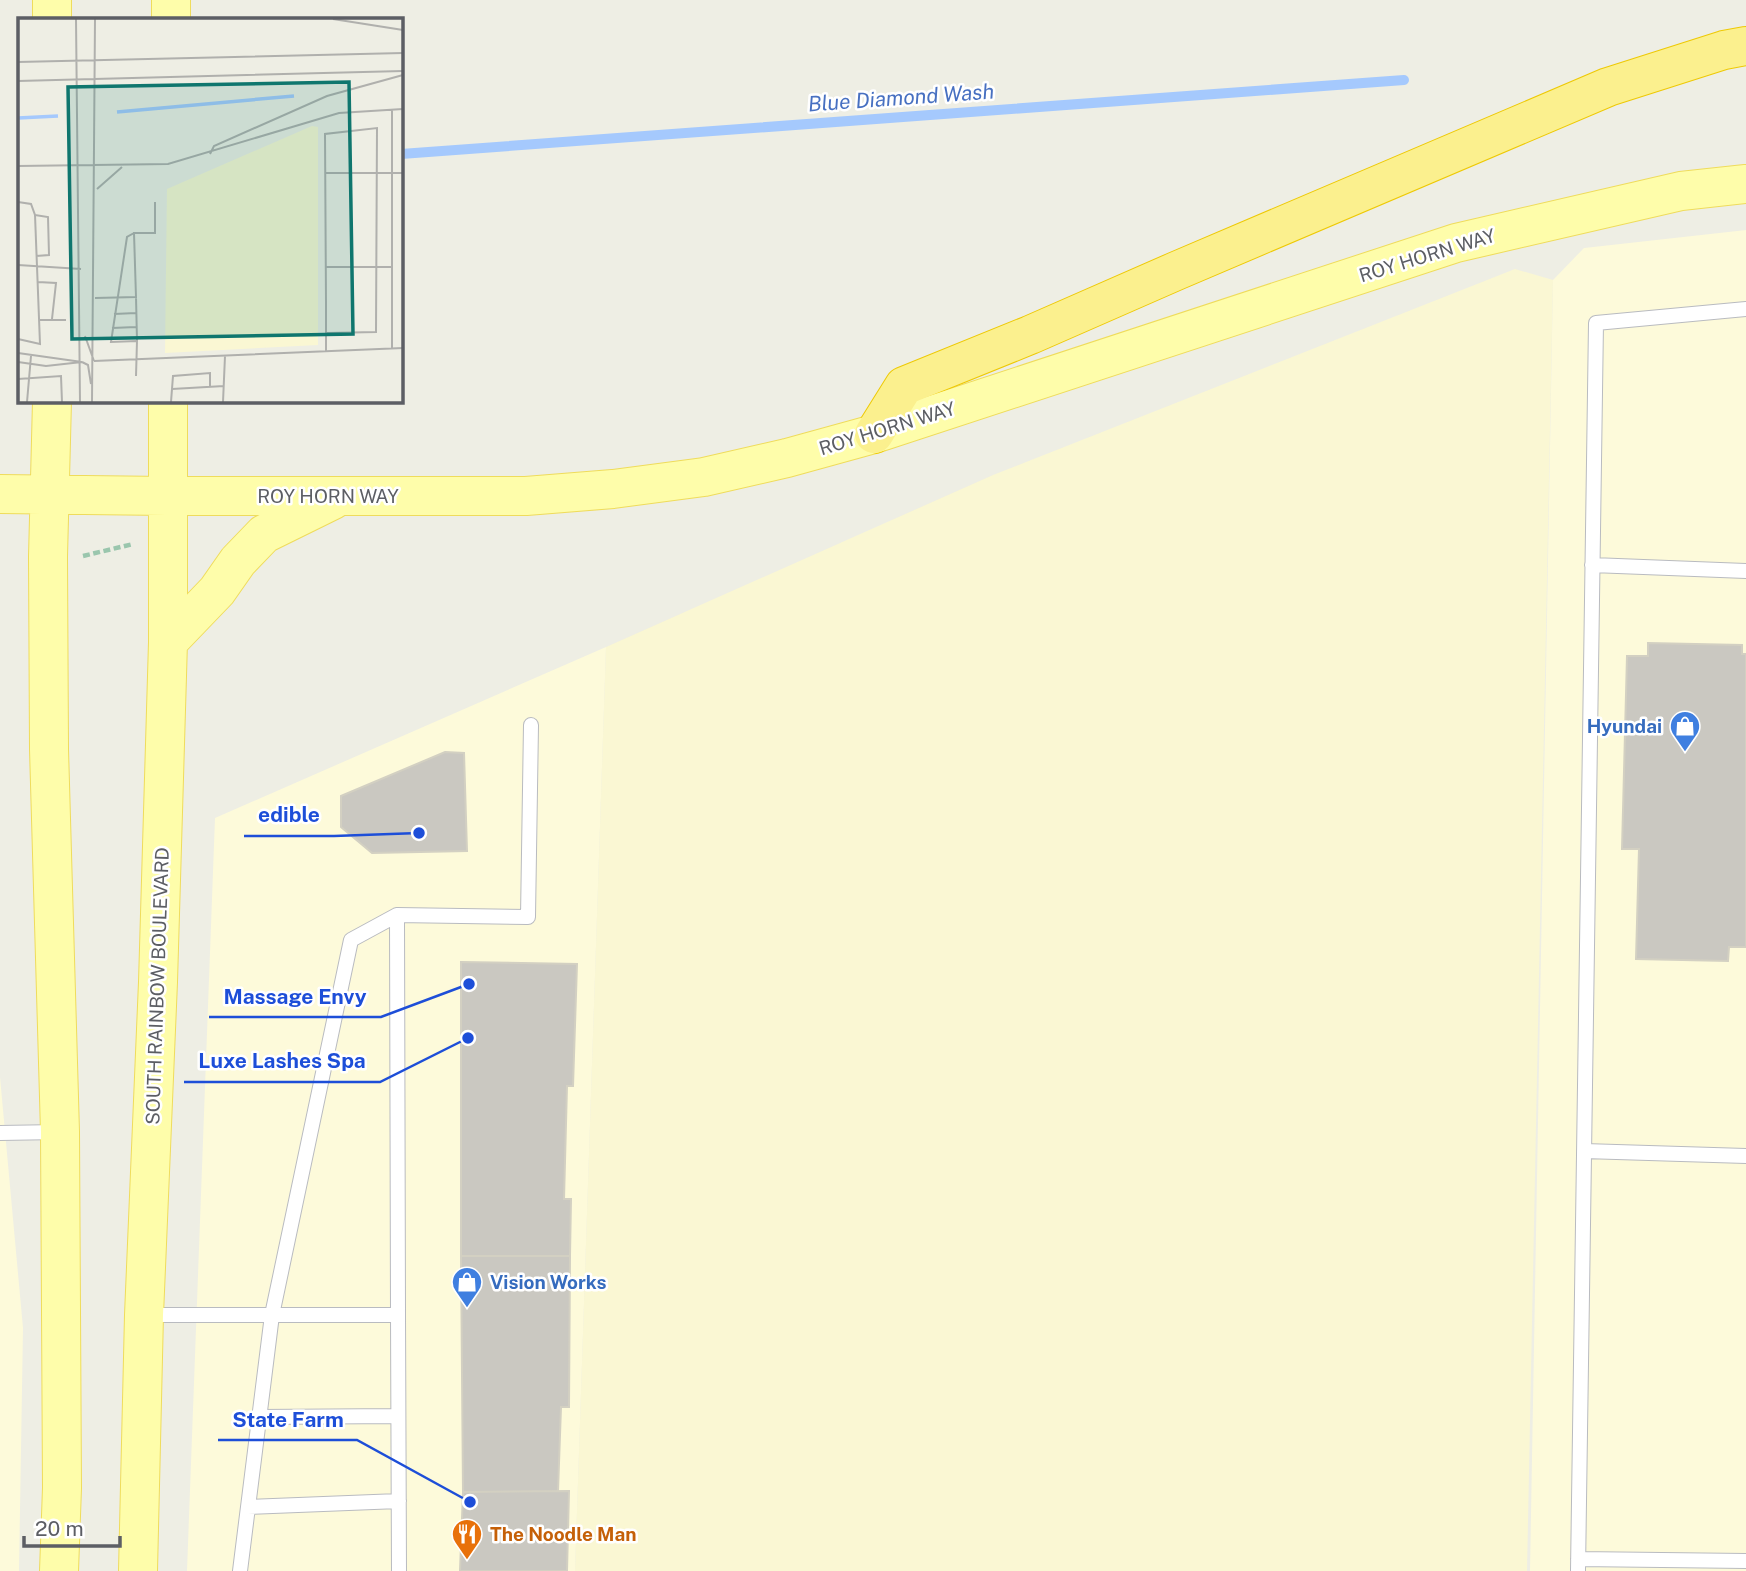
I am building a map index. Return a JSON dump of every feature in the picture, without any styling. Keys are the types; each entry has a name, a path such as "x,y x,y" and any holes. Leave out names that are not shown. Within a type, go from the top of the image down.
{"highway":[{"path":"874,434 904,386 1030,335 1608,86 1724,50 1746,46"}],"main road":[{"path":"52,0 52,18"},
{"path":"171,0 171,18"},
{"name":"ROY HORN WAY","path":"0,494 526,496 613,489 704,477 874,434 1456,243 1681,191 1746,184"},
{"path":"52,402 48,557 49,749 60,1132 62,1488 59,1571"},
{"name":"SOUTH RAINBOW BOULEVARD","path":"138,1571 144,1315 158,982 168,642 168,402"},
{"path":"168,642 217,591 238,561 264,534 338,497"},
{"path":"62,1488 82,1571"}],"lane":[{"path":"1746,309 1596,323 1578,1565 1746,1561"},
{"path":"1592,565 1746,570"},
{"path":"240,1571 272,1315 351,940 397,915 528,917 531,725"},
{"path":"397,915 399,1571"},
{"path":"0,1133 60,1132"},
{"path":"1584,1151 1746,1156"},
{"path":"144,1315 398,1315"},
{"path":"259,1417 398,1416"},
{"path":"248,1507 399,1501"}],"path":[{"path":"79,557 138,543"}],"shaded area":[{"path":"1746,230 1746,1571 1530,1571 1553,280 1584,248"},
{"path":"606,647 575,1571 187,1571 215,818"},
{"path":"0,1077 23,1328 19,1571 0,1571"}],"sand":[{"path":"1515,269 1553,280 1527,1571 575,1571 606,647 993,475"}],"building":[{"name":"Hyundai","path":"1648,643 1742,645 1742,654 1746,654 1746,947 1729,947 1728,961 1636,959 1639,849 1622,849 1627,656 1648,656"},
{"path":"445,752 464,753 467,851 372,853 341,827 341,796"},
{"path":"461,962 577,964 573,1086 567,1086 564,1199 571,1199 570,1256 461,1256"},
{"path":"461,1256 570,1256 569,1407 561,1407 558,1491 463,1492"},
{"path":"569,1491 567,1571 460,1571 463,1492"}],"waterway":[{"name":"Blue Diamond Wash","path":"402,154 1404,80"}],"place":[{"name":"Hyundai","path":"1685,753"},
{"name":"edible","path":"419,833"},
{"name":"Massage Envy","path":"469,984"},
{"name":"Luxe Lashes Spa","path":"468,1038"},
{"name":"Vision Works","path":"467,1309"},
{"name":"State Farm","path":"470,1502"},
{"name":"The Noodle Man","path":"467,1561"}]}
